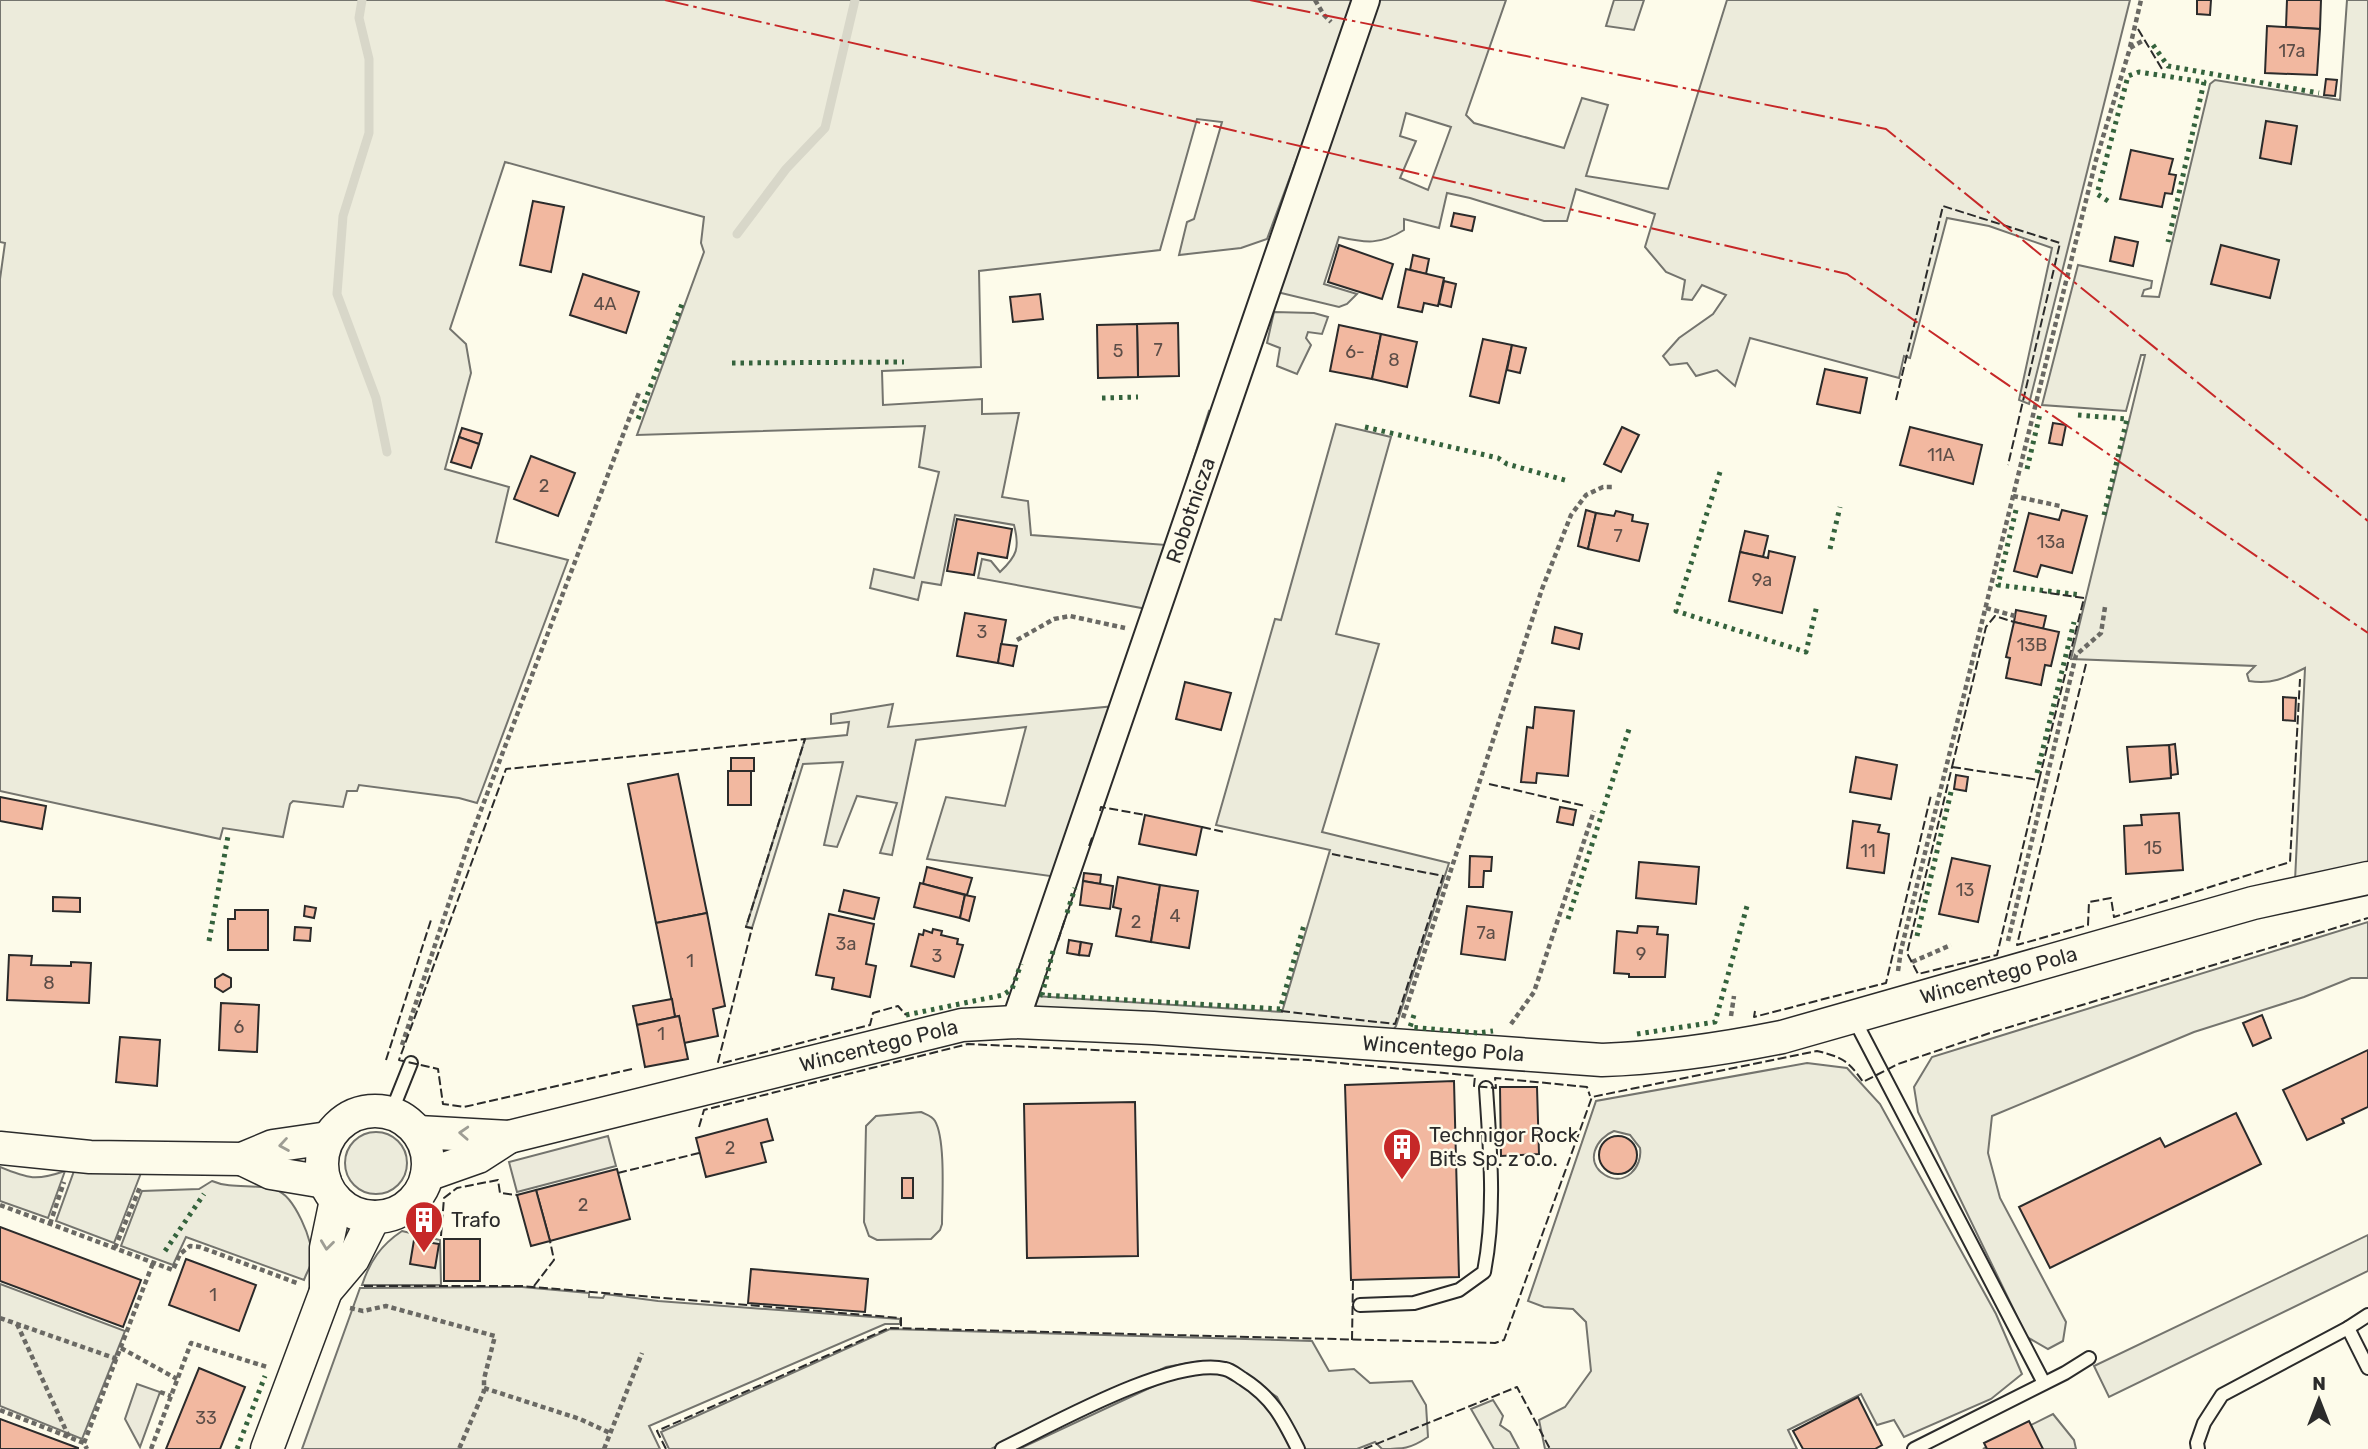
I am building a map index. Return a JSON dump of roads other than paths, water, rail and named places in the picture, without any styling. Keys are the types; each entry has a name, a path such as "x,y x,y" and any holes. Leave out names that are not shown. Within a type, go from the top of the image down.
{"street":[{"name":"Robotnicza","path":"1015,1022 1142,632 1366,0"},
{"name":"Wincentego Pola","path":"418,1132 509,1137 962,1025 1015,1022 1153,1028 1602,1060 1655,1058 1782,1037 2253,903 2368,878"},
{"path":"242,1159 271,1173 330,1191 356,1214 386,1216 413,1202 422,1189 428,1160 425,1145 418,1132 407,1121 391,1113 379,1110 363,1111 349,1116 328,1138 322,1152 321,1167 330,1191 326,1295"},
{"name":"Wincentego Pola","path":"427,1175 478,1157 509,1137"},
{"path":"0,1148 74,1155 242,1159 273,1146 328,1138"},
{"path":"267,1449 326,1295 353,1259 374,1217"}],"lane":[{"path":"1853,1017 2044,1383"},
{"path":"391,1113 411,1063"},
{"path":"1360,1305 1414,1303 1459,1290 1484,1272 1491,1236 1491,1167 1486,1088"},
{"path":"2198,1449 2197,1443 2204,1423 2222,1395 2368,1315"},
{"path":"2348,1328 2368,1368"},
{"path":"1914,1449 2089,1358"},
{"path":"1002,1449 1130,1388 1169,1373 1201,1367 1226,1369 1260,1390 1279,1412 1298,1449"}],"waterway":[{"path":"362,0 359,18 369,59 369,133 343,216 337,294 376,398 387,452"},
{"path":"737,234 786,169 825,128 855,0"}],"place":[{"name":"Technigor Rock Bits Sp. z o.o.","path":"1402,1181"},
{"name":"Trafo","path":"424,1254"}]}
